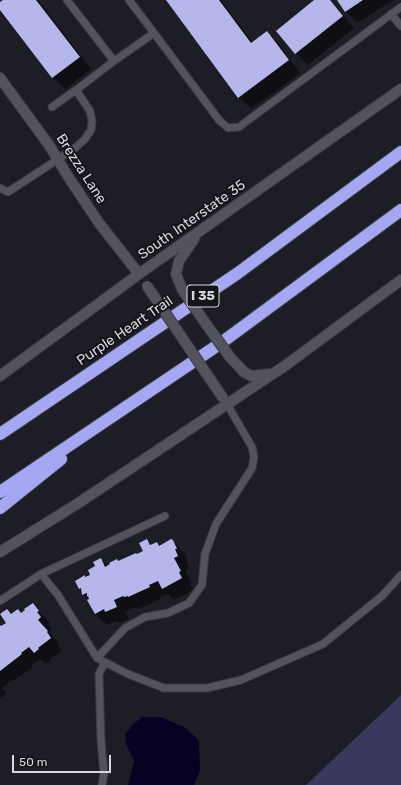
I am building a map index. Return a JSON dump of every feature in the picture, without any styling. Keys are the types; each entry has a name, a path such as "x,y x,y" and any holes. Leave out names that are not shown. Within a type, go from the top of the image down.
{"highway":[{"name":"Purple Heart Trail","path":"0,434 238,273 401,152"},
{"path":"0,492 221,343 401,210"},
{"path":"0,508 126,407"}],"main road":[{"name":"Brezza Lane","path":"0,78 49,145 99,223 139,274 225,401"},
{"name":"South Interstate 35","path":"0,376 139,274 401,89"},
{"path":"197,234 179,261 176,274 182,288 206,324 230,357 244,372 251,376 269,374 286,365"},
{"path":"0,552 77,504 225,401 286,365 401,280"}],"lane":[{"path":"67,0 114,61"},
{"path":"129,0 219,120 228,128 239,126 401,7"},
{"path":"392,14 401,26"},
{"path":"52,107 154,33"},
{"path":"0,188 8,192 85,139 91,130 92,121 90,111 76,90"},
{"path":"97,658 125,628 145,617 168,613 189,603 202,585 205,554 216,524 252,468 254,458 252,447 225,401"},
{"path":"0,602 41,574 165,516"},
{"path":"41,574 58,594 97,658 128,674 164,688 207,688 241,680 323,644 382,596 401,575"},
{"path":"102,785 104,774 101,740 99,674 105,662"}],"shaded area":[{"path":"401,695 401,785 306,785"},
{"path":"142,717 161,717 186,728 199,741 200,771 194,785 128,785 134,761 126,744 125,735 133,724"}],"building":[{"path":"3,0 36,0 80,57 52,78 0,10 0,2"},
{"path":"166,0 219,0 251,43 267,31 289,60 238,98"},
{"path":"314,0 330,0 343,16 295,54 276,31"},
{"path":"337,0 363,0 345,12"},
{"path":"147,539 150,545 157,542 159,546 171,539 173,540 178,556 174,558 181,571 179,572 182,578 162,589 158,581 149,585 150,587 128,597 123,596 114,600 117,607 105,612 104,609 95,614 87,600 89,599 88,596 87,597 87,593 82,595 81,588 79,589 75,581 85,575 85,577 90,575 88,570 95,566 93,562 101,558 105,567 117,559 118,561 143,551 139,543"},
{"path":"33,603 39,611 37,612 41,617 38,620 48,631 47,632 51,638 34,653 29,647 0,671 0,625 1,626 6,623 0,614 7,609 11,614 18,609 21,613"}]}
